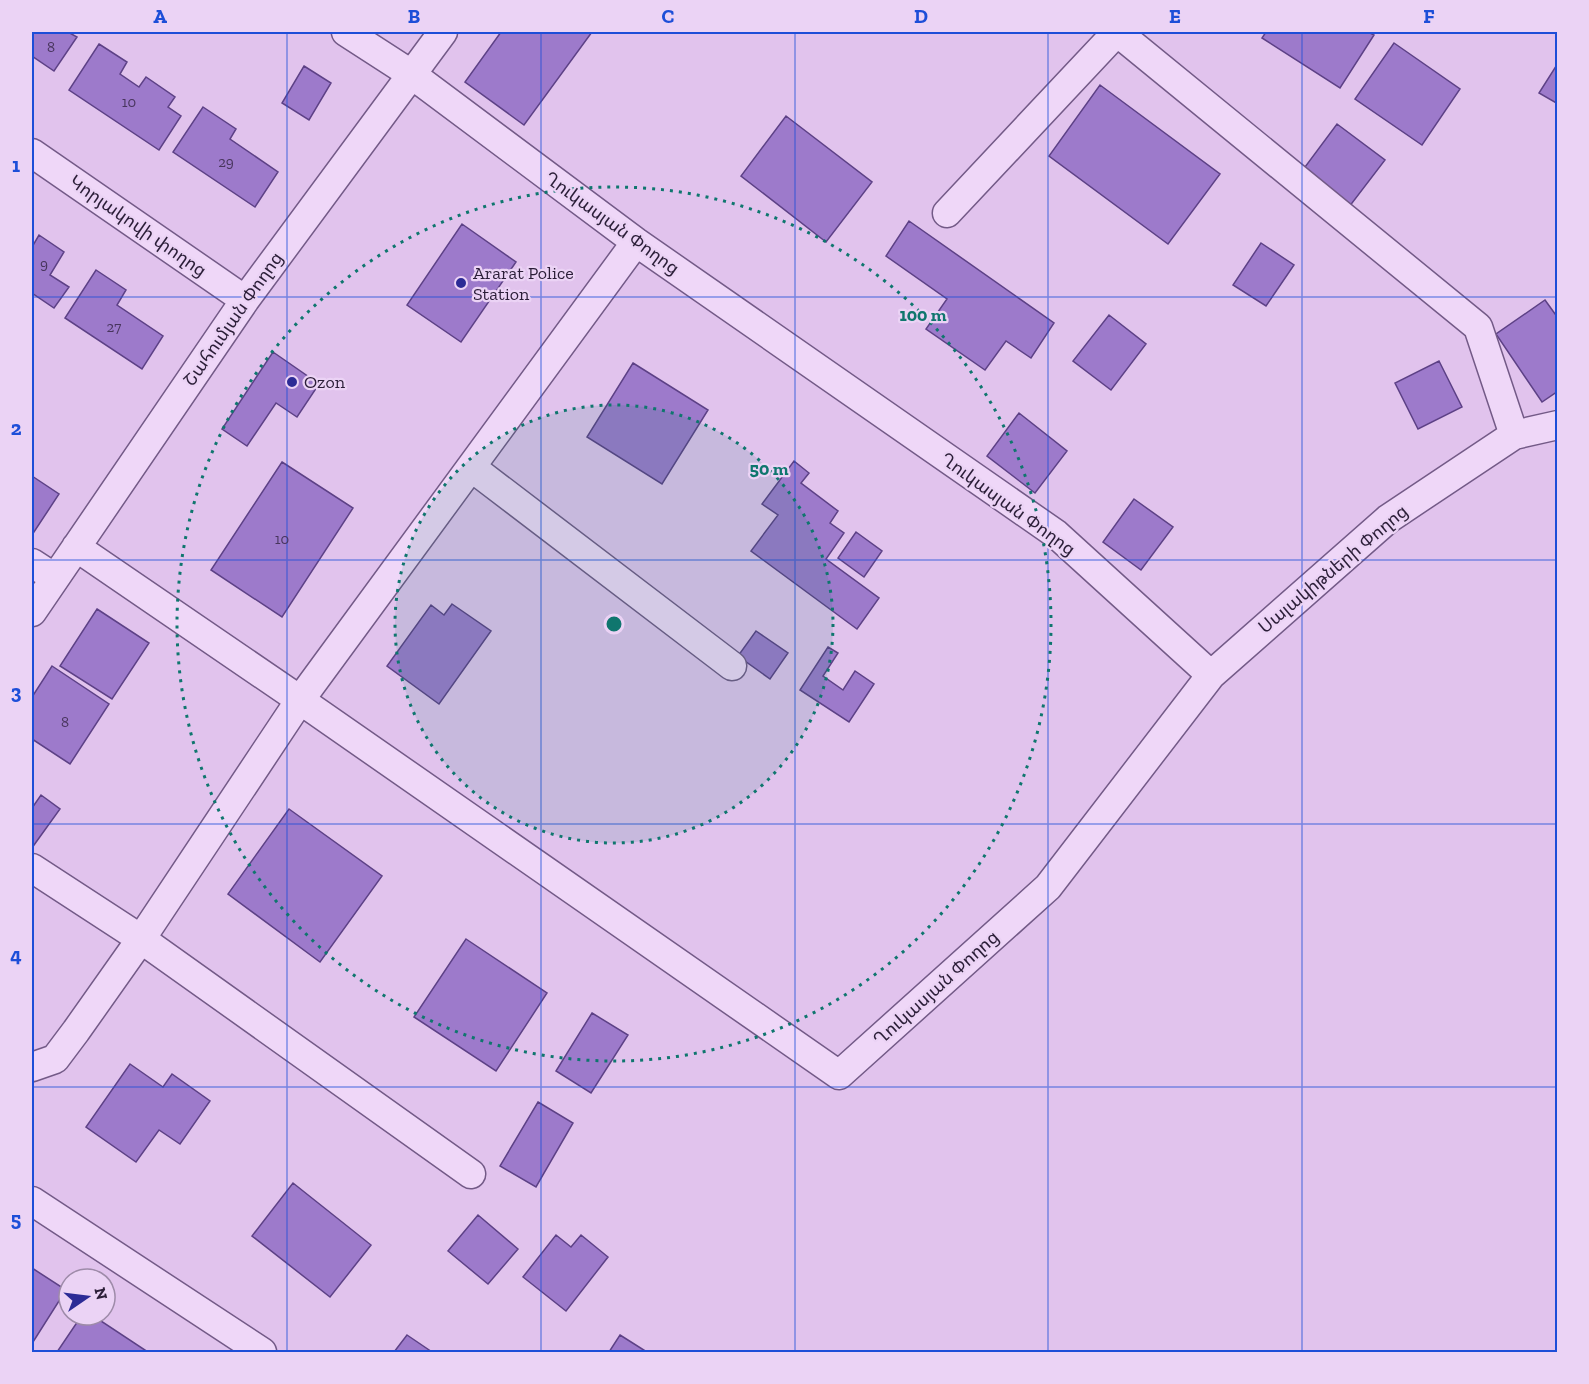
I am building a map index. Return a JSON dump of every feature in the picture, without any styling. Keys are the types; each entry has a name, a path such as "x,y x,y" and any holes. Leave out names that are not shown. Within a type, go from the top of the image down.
{"street":[{"name":"Ղուկասյան Փողոց","path":"300,700 839,1075 1048,887 1211,675 1056,534 636,242 411,74 346,32"},
{"name":"Շահումյան Փողոց","path":"32,612 43,570 76,547 245,300 443,32"},
{"path":"946,213 1116,32 1478,327 1514,435"},
{"name":"Կորյակովի փողոց","path":"32,153 245,300"},
{"path":"32,1067 55,1059 141,939 300,700 636,242"},
{"name":"Սալակիթների Փողոց","path":"1211,675 1388,519 1514,435 1557,425"},
{"path":"471,467 732,666"},
{"path":"76,547 300,700"},
{"path":"32,868 141,939 471,1174"},
{"path":"32,1201 262,1353"}],"building":[{"path":"32,32 68,32 77,37 54,71 32,56"},
{"path":"501,32 592,32 524,125 465,82"},
{"path":"1266,32 1368,32 1374,35 1340,88 1262,38"},
{"path":"1394,43 1460,89 1422,145 1355,99"},
{"path":"99,44 127,62 120,74 139,87 146,77 175,97 168,107 181,116 159,150 69,90"},
{"path":"1558,63 1558,104 1539,93"},
{"path":"304,66 331,83 309,120 282,103"},
{"path":"1100,85 1220,174 1168,244 1049,156"},
{"path":"203,107 236,129 230,139 278,172 255,207 173,152"},
{"path":"786,116 872,182 826,242 741,176"},
{"path":"1337,124 1385,160 1349,207 1302,171"},
{"path":"909,221 1054,323 1031,358 1006,341 985,370 926,329 947,299 886,256"},
{"name":"Ararat Police Station","path":"462,224 516,262 461,342 407,305"},
{"path":"39,235 64,252 50,275 69,287 54,308 32,293 32,247"},
{"path":"1261,243 1294,265 1266,306 1233,285"},
{"path":"96,270 126,290 117,305 163,336 142,369 65,318"},
{"path":"1545,300 1558,318 1558,391 1542,402 1496,334"},
{"path":"1109,315 1146,344 1111,390 1073,361"},
{"path":"273,352 319,384 297,417 276,403 247,446 222,429"},
{"path":"1439,361 1462,407 1418,429 1395,383"},
{"path":"633,363 708,410 662,484 587,437"},
{"path":"1019,413 1067,451 1035,493 987,456"},
{"path":"794,461 809,473 801,483 838,511 830,523 844,533 826,559 879,598 857,629 751,551 778,515 762,504"},
{"path":"282,462 353,508 282,617 211,570"},
{"path":"32,476 59,494 32,535"},
{"path":"1134,499 1173,527 1141,570 1103,542"},
{"path":"856,532 882,551 864,577 838,558"},
{"path":"452,604 491,631 439,704 387,666 431,605 444,615"},
{"path":"97,609 149,643 112,699 60,666"},
{"path":"756,631 788,653 770,679 738,656"},
{"path":"828,647 838,653 823,676 843,690 855,671 874,684 849,722 800,690"},
{"path":"52,666 109,704 70,764 32,739 32,697"},
{"path":"41,795 60,809 34,845 32,843 32,808"},
{"path":"289,809 382,876 320,962 228,894"},
{"path":"466,939 547,993 496,1071 414,1017"},
{"path":"592,1013 628,1035 591,1093 556,1071"},
{"path":"130,1064 163,1087 172,1074 210,1101 180,1144 159,1130 136,1162 86,1127"},
{"path":"538,1102 573,1123 536,1187 500,1166"},
{"path":"293,1183 371,1245 330,1297 252,1236"},
{"path":"478,1215 518,1249 488,1284 448,1251"},
{"path":"556,1235 571,1247 581,1235 608,1257 566,1311 523,1277"},
{"path":"32,1268 57,1284 57,1304 32,1341"},
{"path":"74,1327 110,1327 148,1352 57,1352"},
{"path":"407,1335 432,1352 394,1352"},
{"path":"620,1335 647,1352 609,1352"}],"place":[{"name":"Ararat Police Station","path":"461,283"},
{"name":"Ozon","path":"292,382"}]}
